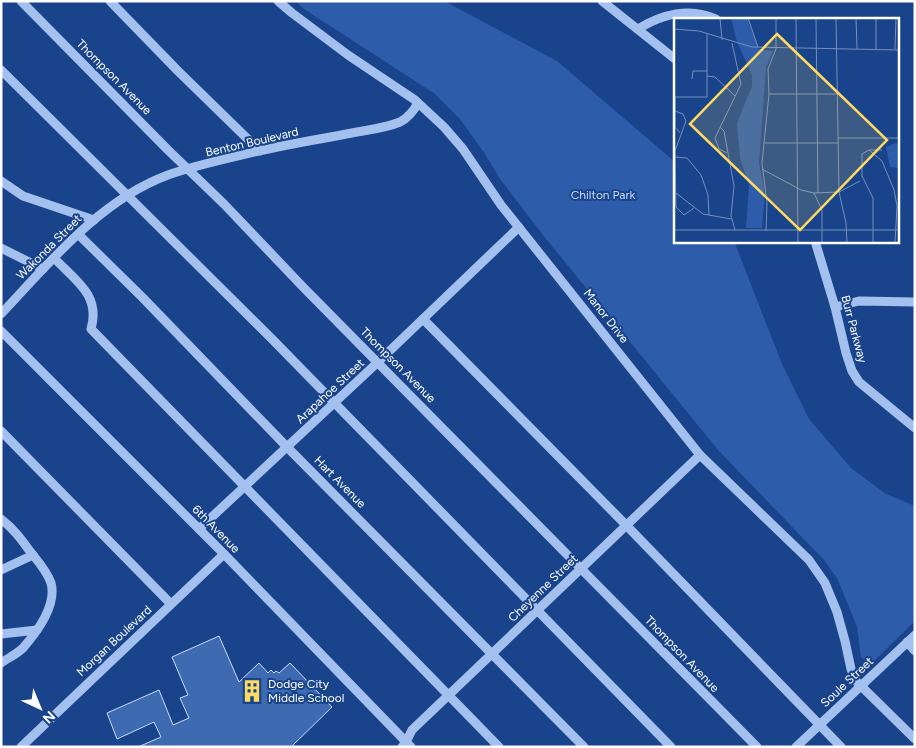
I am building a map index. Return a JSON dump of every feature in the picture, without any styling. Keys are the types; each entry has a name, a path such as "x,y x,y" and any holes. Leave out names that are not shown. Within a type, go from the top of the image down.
{"street":[{"name":"Thompson Avenue","path":"21,1 224,204 303,287 757,747"},
{"path":"110,1 178,72 260,151"},
{"name":"Manor Drive","path":"278,1 348,55 418,104 444,127 463,149 500,205 700,455 808,560 825,583 837,612 850,670 856,681 915,740"},
{"path":"602,1 674,58"},
{"path":"638,30 651,21 685,12 714,18"},
{"path":"1,70 128,195 671,747"},
{"name":"Benton Boulevard","path":"94,220 128,195 167,175 260,151 398,122 408,117 418,104"},
{"path":"1,181 23,196 94,220"},
{"name":"Wakonda Street","path":"1,314 43,269 94,220"},
{"name":"Arapahoe Street","path":"199,529 334,404 519,227"},
{"name":"Hart Avenue","path":"78,235 143,298 287,447 584,747"},
{"name":"Burr Parkway","path":"815,242 852,371 860,382 915,428"},
{"path":"1,248 43,269"},
{"path":"54,258 86,290 94,309 91,329 499,747"},
{"path":"835,307 859,301 915,302"},
{"path":"423,319 841,747"},
{"name":"6th Avenue","path":"1,331 224,554 406,745"},
{"path":"1,430 171,604"},
{"name":"Cheyenne Street","path":"406,745 412,730 700,455"},
{"path":"1,519 11,526 51,582 52,596 48,609 37,630 22,649 1,663"},
{"name":"Morgan Boulevard","path":"21,747 224,554"},
{"path":"1,570 33,555"},
{"path":"1,634 37,630"},
{"name":"Soule Street","path":"796,747 915,635"},
{"path":"907,642 915,650"}],"green space":[{"name":"Chilton Park","path":"296,1 444,1 557,61 674,161 674,242 734,242 782,364 809,419 851,468 886,494 915,506 915,621 871,664 861,657 857,627 838,580 824,560 718,450 543,235 500,179 460,119 435,94 304,9"}],"building":[{"name":"Dodge City Middle School","path":"219,636 239,682 259,663 268,673 271,670 274,673 276,671 279,673 290,663 332,707 291,747 138,747 161,737 154,722 117,739 107,713 159,690 173,725 189,718 180,698 188,695 172,657"}],"place":[{"name":"Dodge City Middle School","path":"252,691"}]}
